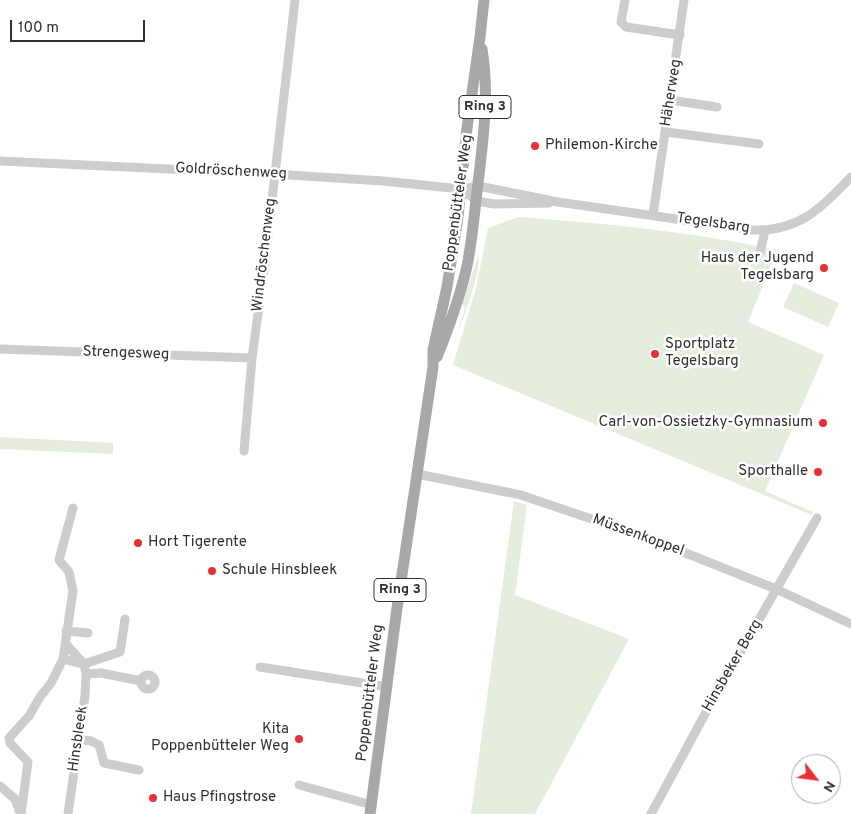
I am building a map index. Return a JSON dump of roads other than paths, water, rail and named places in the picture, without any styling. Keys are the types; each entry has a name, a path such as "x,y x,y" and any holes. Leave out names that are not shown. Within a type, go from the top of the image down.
{"main road":[{"name":"Poppenbütteler Weg","path":"371,809 397,608 438,327 447,287 461,189 471,94 484,0"},
{"name":"Poppenbütteler Weg","path":"432,367 448,331 459,295 471,243 485,109 485,69 480,37"}],"street":[{"name":"Windröschenweg","path":"244,451 252,358 295,0"},
{"path":"625,0 622,22 626,27 680,35"},
{"name":"Häherweg","path":"653,215 684,0"},
{"path":"670,100 717,107"},
{"path":"666,132 759,144"},
{"name":"Goldröschenweg","path":"0,161 274,174 461,189"},
{"name":"Tegelsbarg","path":"461,189 478,186 558,202 765,231 789,226 811,214 851,176"},
{"path":"461,189 476,201"},
{"name":"Tegelsbarg","path":"476,201 494,204 558,202"},
{"path":"760,252 765,231"},
{"name":"Strengesweg","path":"0,349 252,358"},
{"name":"Müssenkoppel","path":"417,474 521,495 653,540 776,589 851,624"},
{"path":"21,814 28,762 10,743 9,738 29,716 40,696 52,683 64,659 66,631 73,598 69,572 60,560 72,508"},
{"name":"Hinsbeker Berg","path":"651,814 817,518"},
{"path":"64,659 84,664 120,652 125,619"},
{"path":"66,631 88,633"},
{"path":"65,643 84,664"},
{"name":"Hinsbleek","path":"68,814 85,696 86,674 84,664"},
{"path":"260,667 388,687"},
{"path":"86,674 101,673 141,681"},
{"path":"79,739 91,741 99,745 104,763 139,770"},
{"path":"299,785 371,809"},
{"path":"0,786 15,799 21,814"}],"place":[{"name":"Philemon-Kirche","path":"535,146"},
{"name":"Haus der Jugend Tegelsbarg","path":"824,268"},
{"name":"Sportplatz Tegelsbarg","path":"655,354"},
{"name":"Carl-von-Ossietzky-Gymnasium","path":"823,423"},
{"name":"Sporthalle","path":"818,472"},
{"name":"Hort Tigerente","path":"138,543"},
{"name":"Schule Hinsbleek","path":"212,571"},
{"name":"Kita Poppenbütteler Weg","path":"299,739"},
{"name":"Haus Pfingstrose","path":"153,798"}]}
